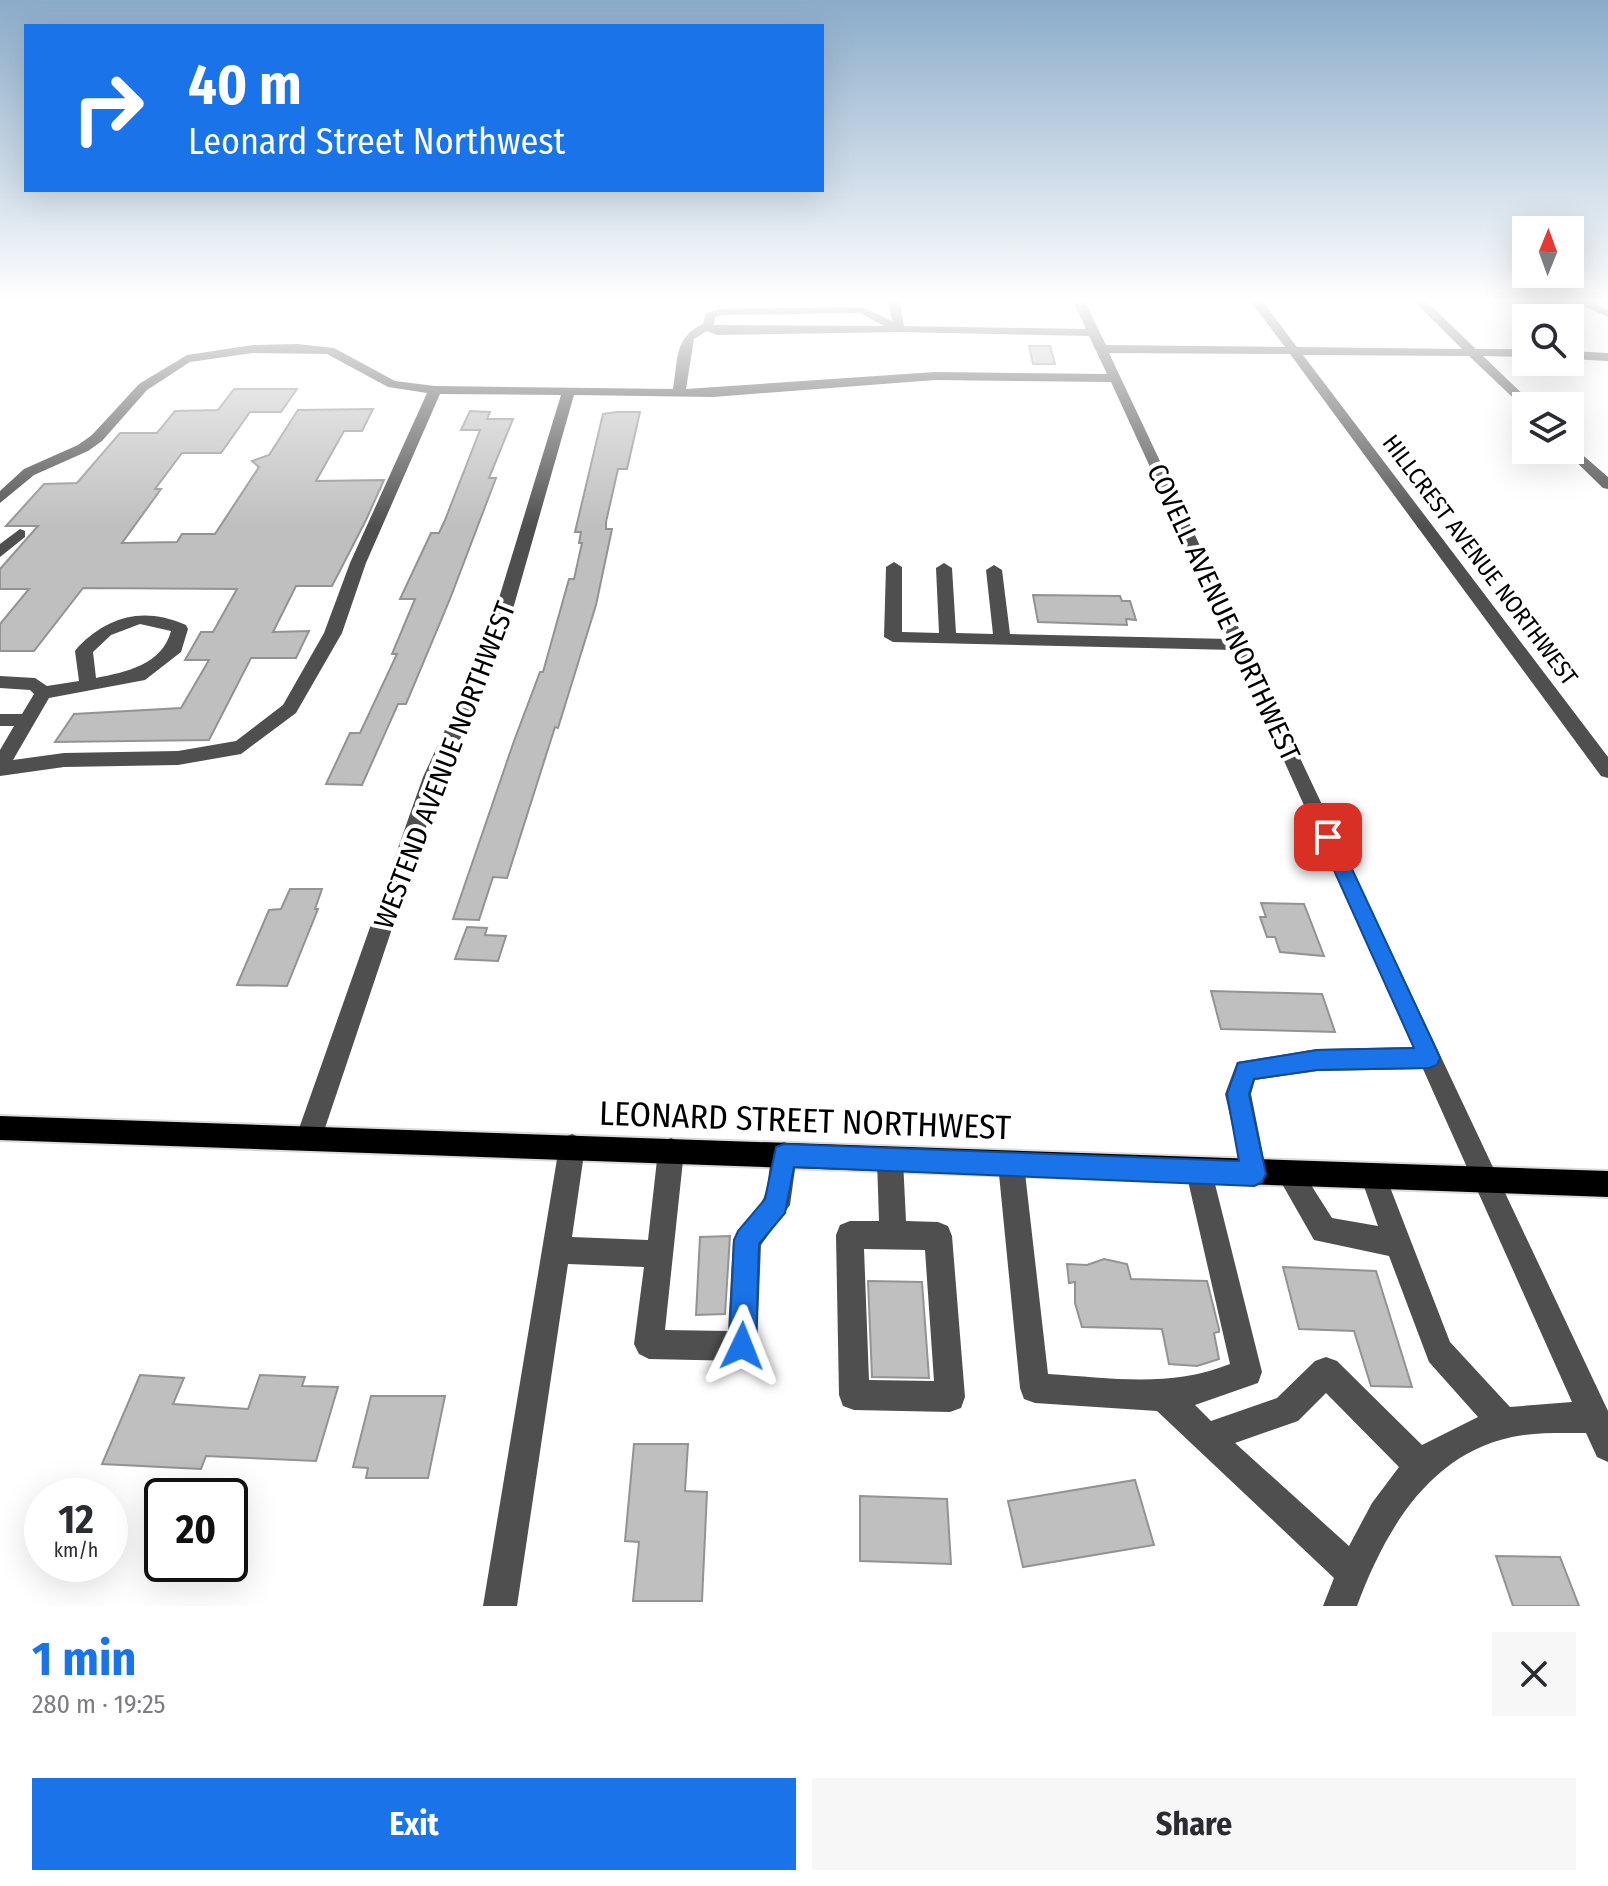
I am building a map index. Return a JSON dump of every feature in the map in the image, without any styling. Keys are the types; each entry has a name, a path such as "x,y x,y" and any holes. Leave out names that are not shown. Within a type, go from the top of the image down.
{"main road":[{"name":"LEONARD STREET NORTHWEST","path":"0,1128 1608,1184"}],"street":[{"path":"0,499 29,472 83,448 97,438 143,387 159,377"},
{"path":"379,377 392,384 435,390 679,393 753,392 924,377"},
{"path":"679,393 682,377"},
{"path":"1020,377 1114,378"},
{"name":"HILLCREST AVENUE NORTHWEST","path":"1312,377 1608,771"},
{"path":"1496,377 1512,392"},
{"name":"COVELL AVENUE NORTHWEST","path":"1114,378 1608,1446"},
{"path":"0,768 64,760 178,758 241,747 290,709 333,633 358,563 435,390"},
{"name":"WESTEND AVENUE NORTHWEST","path":"309,1137 433,777 494,644 569,391"},
{"path":"73,471 83,448"},
{"path":"1584,460 1605,479"},
{"path":"0,552 20,534"},
{"path":"894,567 893,637 1240,645"},
{"path":"944,568 948,638"},
{"path":"994,570 1002,639"},
{"path":"0,768 43,693 139,676 175,648 180,629 160,619 132,619 99,634 84,651 88,685"},
{"path":"0,682 35,684 43,693"},
{"path":"0,720 26,720"},
{"path":"1254,1174 1238,1094 1246,1070 1317,1060 1429,1058"},
{"path":"500,1606 572,1147"},
{"path":"671,1151 649,1344 742,1346 747,1240 776,1205 784,1155"},
{"path":"890,1160 893,1235"},
{"path":"1011,1164 1035,1388 1164,1396 1207,1388 1247,1372 1199,1172"},
{"path":"1290,1175 1324,1230 1399,1244"},
{"path":"1374,1178 1439,1352 1504,1423"},
{"path":"850,1235 893,1235 938,1236 950,1397 854,1395 850,1235"},
{"path":"556,1250 660,1254"},
{"path":"1206,1438 1287,1410 1326,1372 1421,1467"},
{"path":"1164,1396 1352,1572"},
{"path":"1340,1606 1352,1572 1388,1510 1421,1467 1458,1441 1504,1423 1595,1417"}],"building":[{"path":"234,389 297,389 281,412 250,412 221,453 182,453 155,489 161,489 122,543 177,542 182,534 215,534 259,467 252,461 269,455 298,410 373,409 362,431 344,431 316,481 384,480 366,520 332,586 296,586 273,632 309,631 296,658 251,658 209,740 55,742 74,714 181,708 209,660 185,660 201,632 213,632 237,589 83,588 34,651 0,651 0,624 29,589 0,589 0,569 38,526 6,526 44,484 77,483 120,433 157,433 175,411 218,410"},
{"path":"470,411 490,412 487,419 513,419 489,478 496,478 450,599 406,704 398,704 362,785 326,784 350,733 360,733 397,654 392,654 415,599 400,599 431,533 439,533 480,430 461,430"},
{"path":"640,412 627,469 618,469 606,522 606,529 612,529 596,605 558,728 555,727 507,878 493,877 479,920 453,919 514,741 540,672 543,672 569,579 574,579 582,543 579,543 581,532 575,532 603,414"},
{"path":"1033,595 1120,596 1122,601 1130,601 1136,620 1126,619 1127,625 1038,622"},
{"path":"290,889 322,889 315,909 318,909 287,986 237,985 269,910 281,909"},
{"path":"1261,903 1304,904 1324,956 1280,952 1275,937 1267,937 1260,917 1266,917"},
{"path":"467,927 487,928 485,935 506,936 498,961 455,959"},
{"path":"1211,991 1322,994 1335,1032 1221,1029"},
{"path":"730,1236 725,1314 696,1315 700,1237"},
{"path":"1104,1259 1127,1264 1131,1279 1207,1281 1219,1329 1214,1333 1219,1359 1197,1366 1169,1364 1162,1329 1082,1327 1075,1303 1075,1282 1069,1283 1067,1264 1087,1265"},
{"path":"1283,1267 1376,1271 1412,1387 1371,1386 1354,1331 1299,1329"},
{"path":"868,1281 922,1282 929,1378 872,1377"},
{"path":"140,1375 184,1378 173,1404 248,1409 260,1375 305,1377 302,1386 338,1387 316,1461 206,1456 201,1469 102,1464"},
{"path":"371,1396 445,1396 428,1478 366,1478 368,1468 353,1467"},
{"path":"634,1444 688,1444 685,1491 707,1492 702,1601 633,1601 639,1542 625,1541"},
{"path":"1135,1480 1154,1545 1023,1567 1008,1501"},
{"path":"860,1496 947,1499 951,1564 860,1561"},
{"path":"1496,1556 1560,1557 1579,1606 1513,1606"}],"route":[{"path":"742,1346 747,1240 776,1205 784,1155 1254,1174 1238,1094 1246,1070 1317,1060 1429,1058 1328,837"}]}
